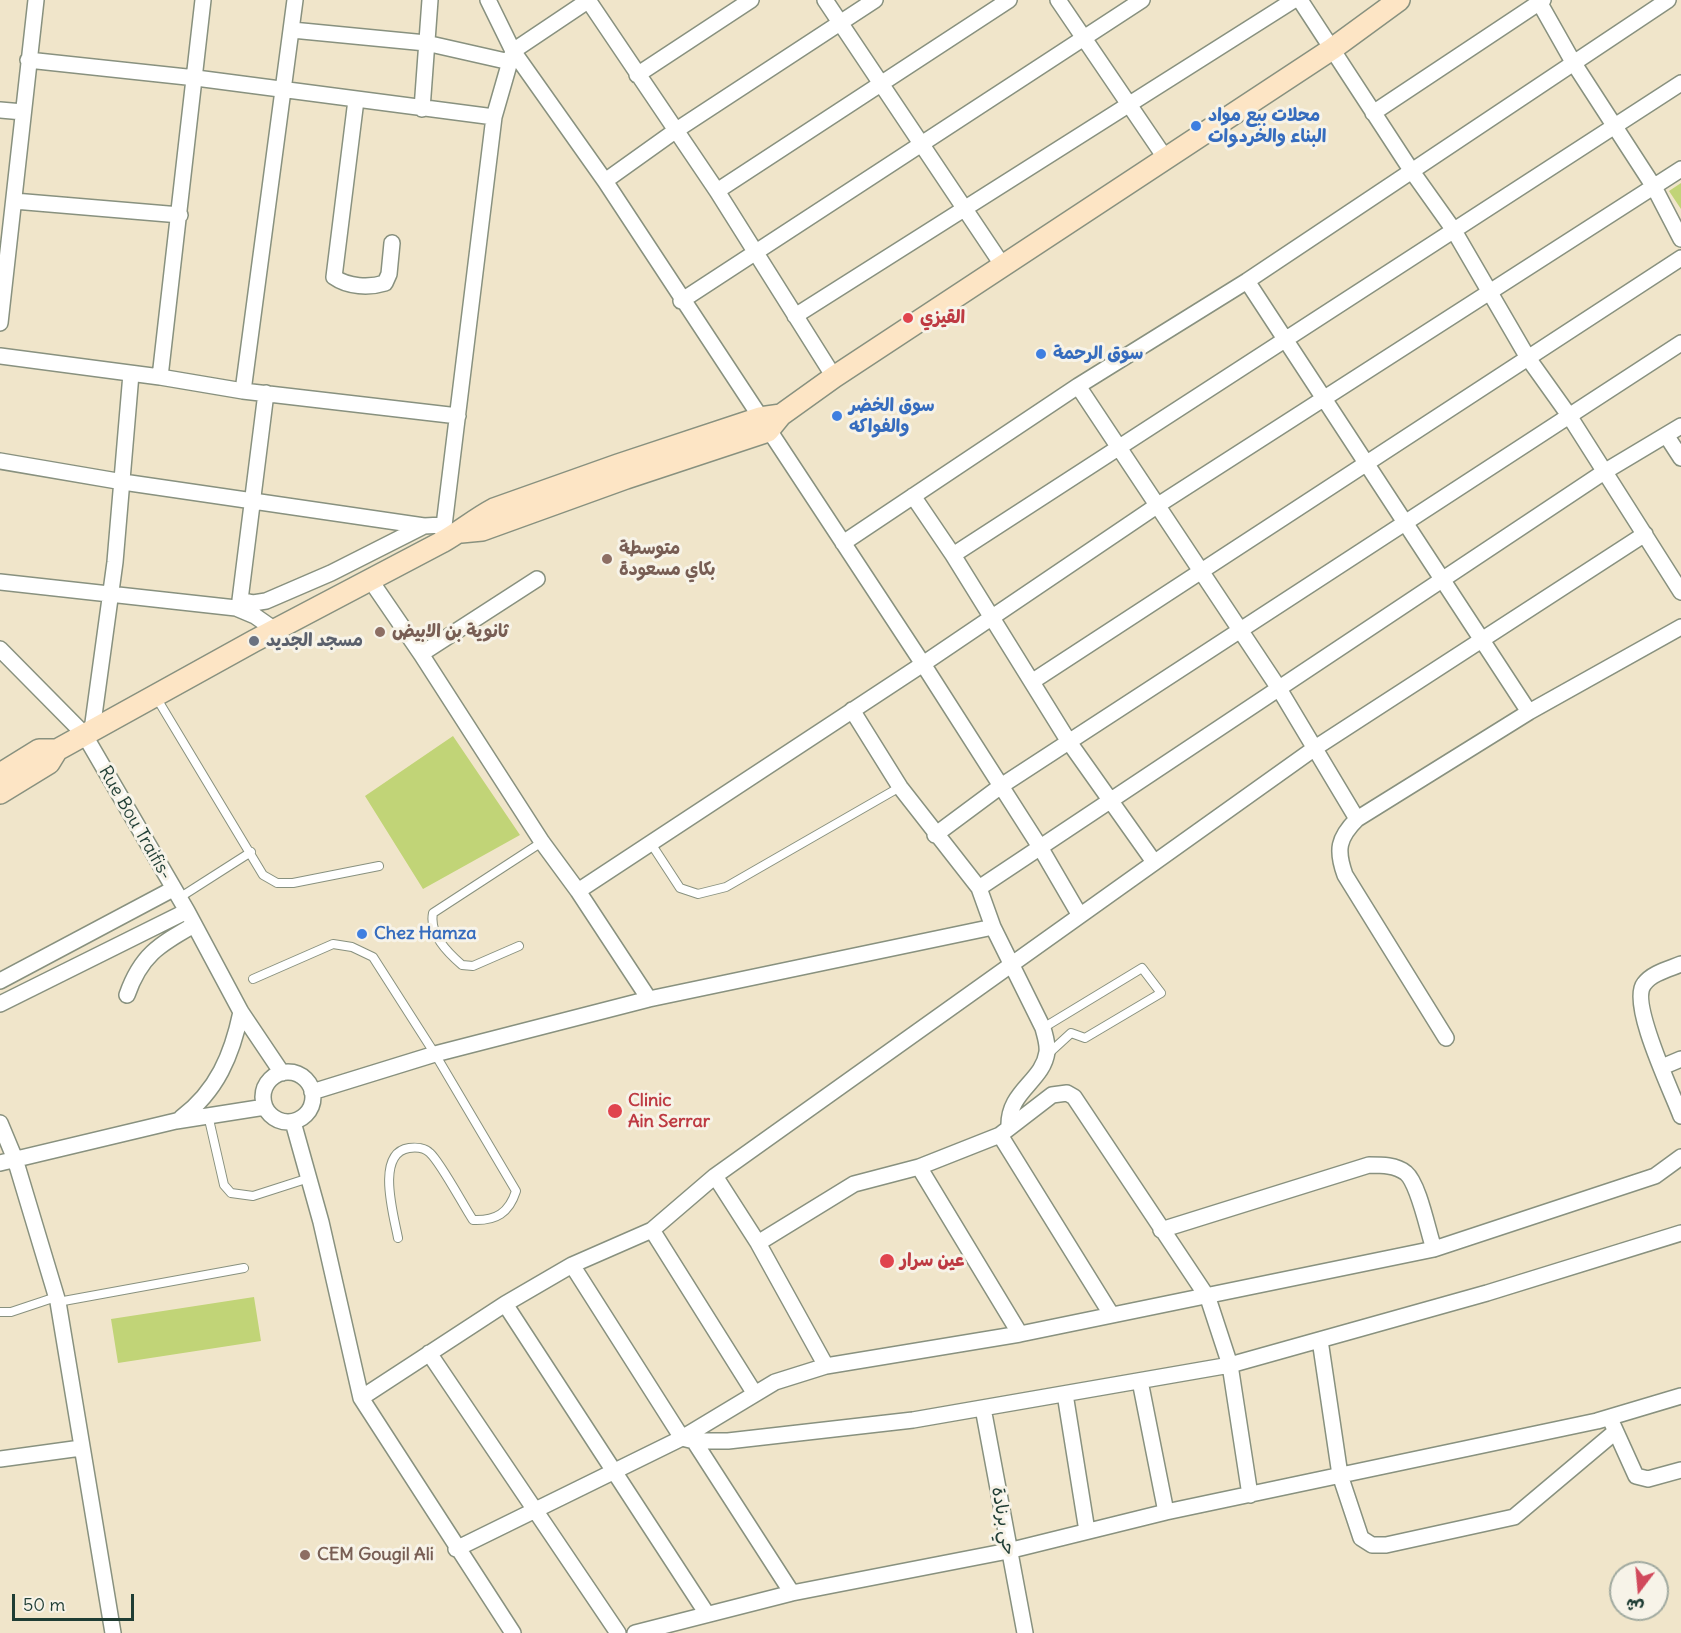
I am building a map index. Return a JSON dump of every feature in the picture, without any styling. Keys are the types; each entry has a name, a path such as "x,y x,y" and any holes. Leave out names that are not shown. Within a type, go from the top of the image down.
{"street":[{"path":"0,323 36,0"},
{"path":"160,377 196,78 203,0"},
{"path":"243,391 285,91 295,0"},
{"path":"422,109 430,0"},
{"path":"488,0 512,56 605,181 681,301 770,421 843,543 1040,847 1079,914"},
{"path":"449,533 458,416 494,117 512,56 588,0 717,191 834,377"},
{"path":"825,0 1003,266"},
{"path":"605,181 675,131 875,0"},
{"path":"717,191 1009,0"},
{"path":"1058,0 1166,159"},
{"path":"681,301 1142,0"},
{"path":"795,316 1294,0"},
{"path":"1300,0 1411,170 1453,229 1528,358 1568,414 1681,592"},
{"path":"0,793 49,763 57,750 88,732 275,630 371,581 449,533 494,509 618,465 770,421 1332,49 1399,0"},
{"path":"843,543 1078,386 1247,281 1668,0"},
{"path":"1373,113 1540,1 1573,62 1654,187 1681,240"},
{"path":"637,75 742,2"},
{"path":"292,30 426,43 512,56"},
{"path":"28,60 196,78 494,117"},
{"path":"953,555 1681,83"},
{"path":"356,100 334,277 341,282 372,287 385,283 389,274 392,243"},
{"path":"0,110 23,112"},
{"path":"578,891 923,664 1155,507 1681,169"},
{"path":"14,201 180,215"},
{"path":"1033,681 1681,258"},
{"path":"1247,281 1529,712"},
{"path":"935,835 1001,786 1568,414 1681,343"},
{"path":"0,356 160,377 243,391 458,416"},
{"path":"88,732 111,593 123,482 131,374"},
{"path":"1078,386 1120,447 1155,507 1278,687 1357,819"},
{"path":"266,393 238,596 243,602 266,601 332,573 424,526"},
{"path":"978,888 1604,472 1681,426"},
{"path":"1666,435 1681,458"},
{"path":"0,461 123,482 424,526 449,533"},
{"path":"913,496 993,617 1069,742 1154,862"},
{"path":"361,1398 505,1304 572,1265 652,1230 715,1176 1011,966 1079,914 1315,748 1645,534"},
{"path":"421,654 537,579"},
{"path":"371,581 421,654 542,842 578,891 649,999"},
{"path":"0,582 236,608 255,616 275,630"},
{"path":"1446,1038 1345,875 1338,856 1342,839 1357,819 1529,712 1681,627"},
{"name":"Rue Bou Traifis-","path":"0,649 88,732 241,1012 282,1073"},
{"path":"852,710 900,787 978,888 1011,966 1043,1028 1047,1055 1011,1106 1005,1132 1111,1314"},
{"path":"0,774 39,750 57,750"},
{"path":"0,981 180,899"},
{"path":"0,1004 180,899"},
{"path":"127,994 135,972 145,958 161,944 194,926"},
{"path":"312,1092 435,1054 649,999 993,927"},
{"path":"1681,964 1653,976 1640,990 1639,1002 1643,1020 1681,1116"},
{"path":"176,1121 211,1091 234,1043 241,1012"},
{"path":"1662,1067 1681,1059"},
{"path":"290,1072 304,1078 312,1092 311,1107 300,1119 292,1122 276,1119 265,1107 264,1090 274,1077 282,1073 290,1072"},
{"path":"758,1243 854,1184 919,1167 1005,1132 1052,1095 1068,1093 1074,1097 1208,1298 1230,1365 1250,1495"},
{"path":"7,1161 208,1114 265,1107"},
{"path":"292,1122 309,1178 361,1398 456,1549 513,1633"},
{"path":"0,1123 7,1161 57,1300 113,1633"},
{"path":"456,1549 614,1472 688,1439 775,1382 826,1366 1020,1334 1111,1314 1208,1298 1434,1249 1645,1179 1681,1157"},
{"path":"1161,1230 1370,1166 1384,1166 1407,1174 1414,1186 1434,1249"},
{"path":"919,1167 1020,1334"},
{"path":"715,1176 758,1243 826,1366"},
{"path":"652,1230 755,1394"},
{"path":"688,1439 728,1441 913,1420 1230,1365 1487,1293 1681,1233"},
{"path":"572,1265 792,1593"},
{"path":"505,1304 706,1614"},
{"path":"1320,1340 1340,1475 1361,1538 1372,1545 1386,1545 1514,1517 1613,1425"},
{"path":"429,1353 618,1633"},
{"path":"1140,1381 1166,1512"},
{"path":"1065,1394 1087,1531"},
{"path":"635,1633 792,1593 1008,1551 1166,1512 1340,1475 1613,1425 1681,1396"},
{"name":"حي برنادة","path":"983,1408 1025,1633"},
{"path":"1613,1425 1636,1476 1648,1479 1681,1470"},
{"path":"0,1459 81,1448"}],"lane":[{"path":"155,695 263,874 277,883 293,883 379,866"},
{"path":"650,842 680,888 699,894 726,887 900,787"},
{"path":"519,946 473,966 462,965 434,932 431,923 433,914 542,842"},
{"path":"180,899 251,852"},
{"path":"253,979 333,944 352,947 374,957 435,1054 516,1191 511,1207 500,1216 486,1220 473,1220 430,1153 416,1147 402,1149 391,1161 389,1180 398,1238"},
{"path":"1043,1028 1142,968 1161,993 1085,1038 1071,1033 1047,1055"},
{"path":"208,1114 224,1185 231,1193 253,1196 309,1178"},
{"path":"0,1312 11,1312 57,1300 244,1268"}],"green space":[{"path":"1681,183 1681,209 1669,191"},
{"path":"453,736 520,835 423,889 365,796"},
{"path":"254,1297 261,1341 118,1363 111,1319"}],"place":[{"name":"محلات ببع مواد البناء والخردوات","path":"1196,126"},
{"name":"القيزي","path":"908,318"},
{"name":"سوق الرحمة","path":"1041,354"},
{"name":"سوق الخضر والفواكه","path":"837,416"},
{"name":"متوسطة بكاي مسعودة","path":"607,559"},
{"name":"ثانوية بن الابيض","path":"380,632"},
{"name":"مسجد الجديد","path":"254,641"},
{"name":"Chez Hamza","path":"362,934"},
{"name":"Clinic Ain Serrar","path":"615,1111"},
{"name":"عين سرار","path":"887,1261"},
{"name":"CEM Gougil Ali","path":"305,1555"}]}
